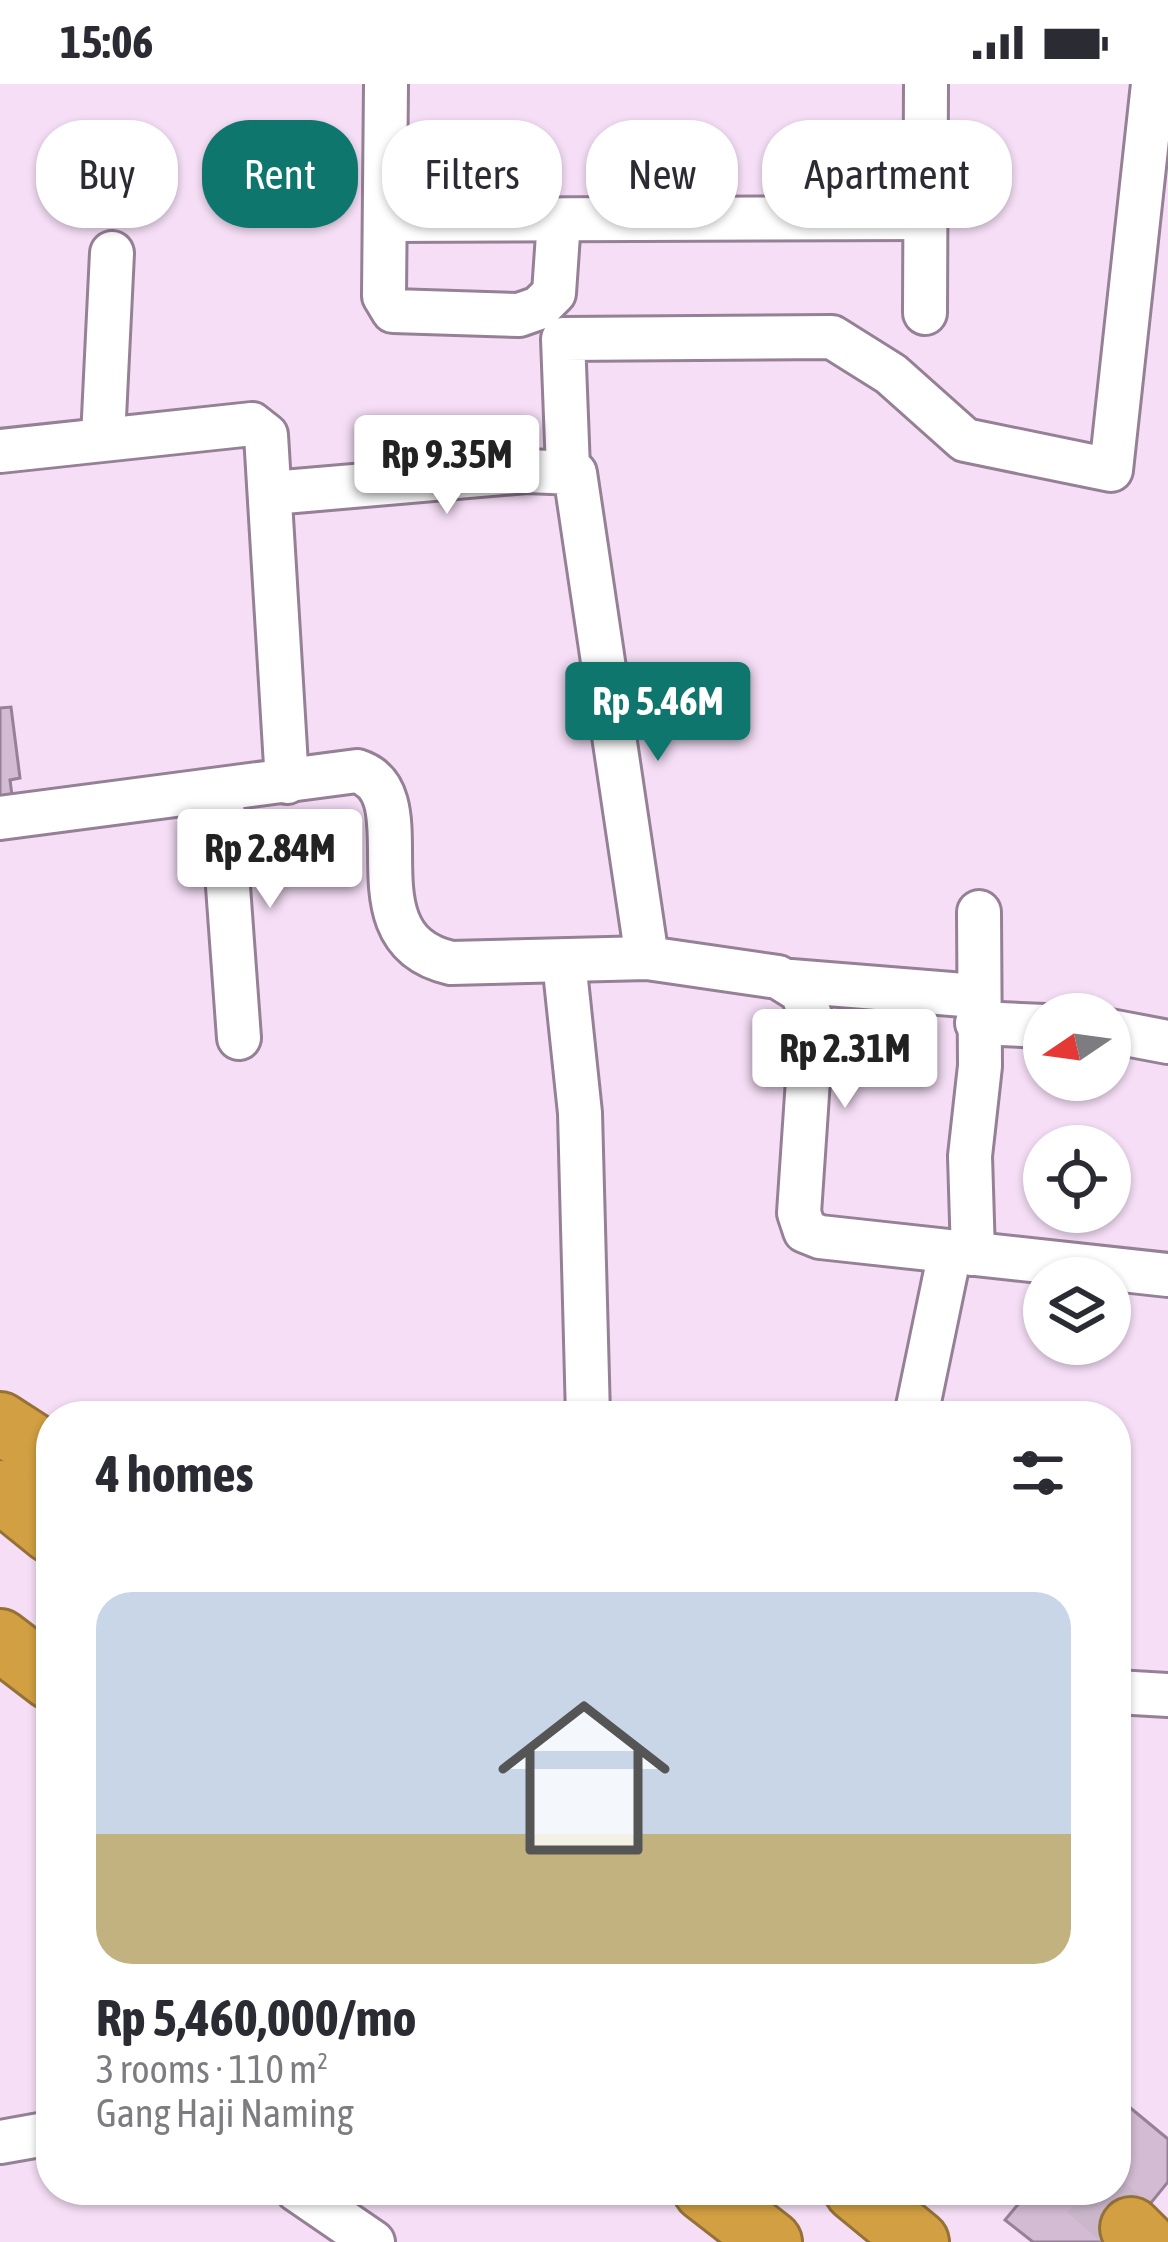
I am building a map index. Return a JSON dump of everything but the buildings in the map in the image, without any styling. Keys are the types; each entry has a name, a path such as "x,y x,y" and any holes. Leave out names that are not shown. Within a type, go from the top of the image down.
{"highway":[{"path":"0,1423 36,1446"},
{"path":"0,1491 36,1520"},
{"path":"0,1640 36,1668"},
{"path":"723,2205 771,2242"},
{"path":"873,2205 918,2242"}],"street":[{"path":"386,84 386,120"},
{"path":"926,84 926,120"},
{"path":"647,958 577,484 568,470 563,339 832,337 891,374 965,440 1111,470 1153,84"},
{"path":"562,220 762,219"},
{"path":"386,228 384,296 393,311 519,315 538,308 554,293 558,228"},
{"path":"925,228 925,313"},
{"path":"103,437 112,253"},
{"path":"0,451 252,424 269,446 287,782"},
{"path":"272,493 568,470"},
{"path":"0,818 357,771 380,784 400,932 429,958 451,963 647,958 1023,1021"},
{"path":"221,790 239,1038"},
{"path":"920,1401 962,1253 980,1066 976,1010 979,912"},
{"path":"564,962 580,1112 587,1401"},
{"path":"790,981 802,992 812,1021 799,1213 805,1231 1168,1275"},
{"path":"1131,1035 1168,1042"},
{"path":"1131,1693 1168,1695"},
{"path":"0,2142 36,2136"},
{"path":"319,2205 374,2242"}],"tunnel":[{"path":"1104,2205 1131,2228"}]}
